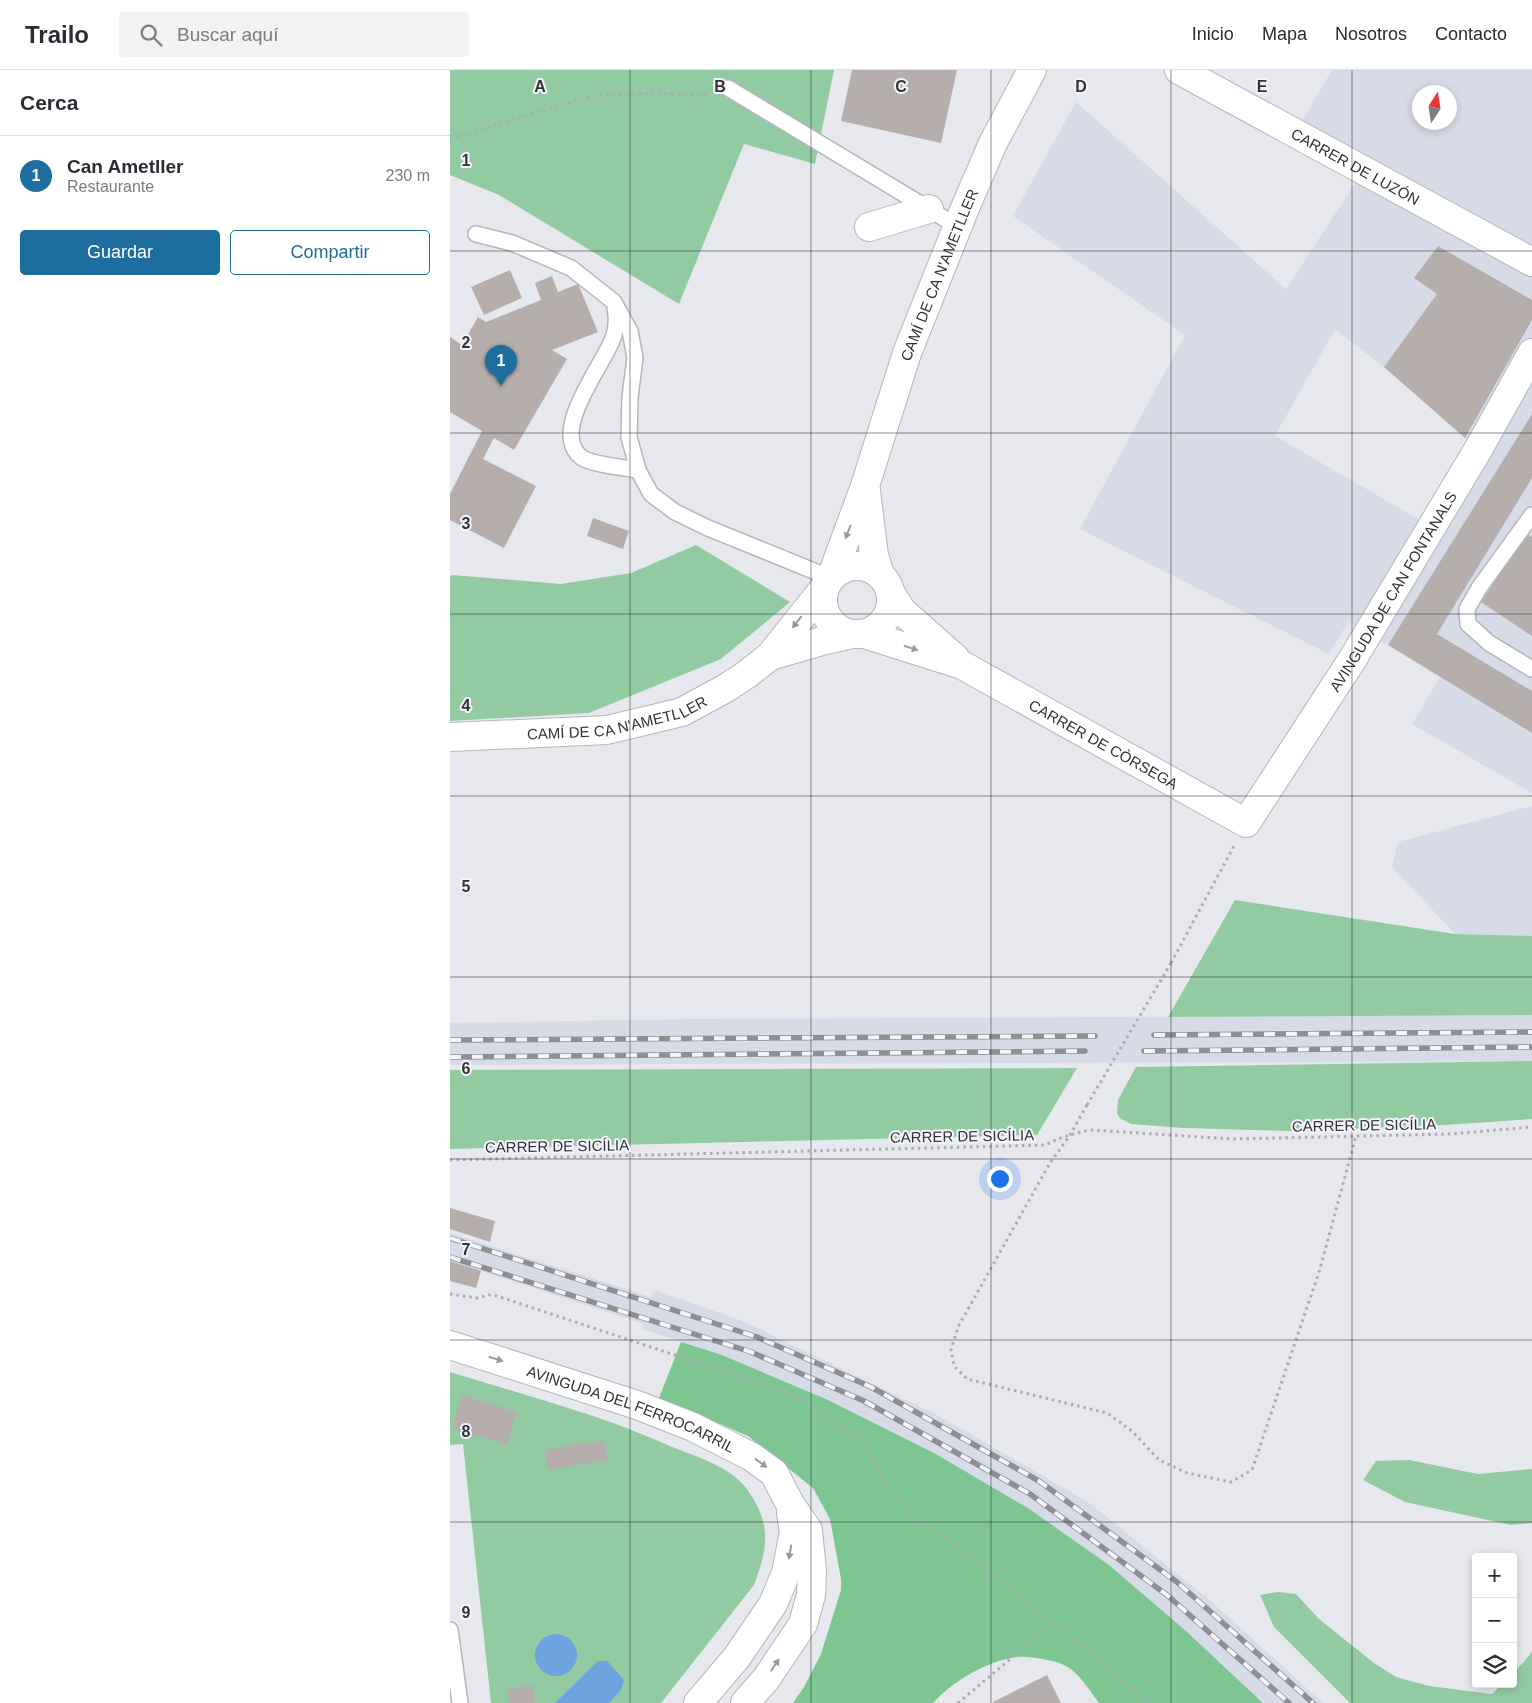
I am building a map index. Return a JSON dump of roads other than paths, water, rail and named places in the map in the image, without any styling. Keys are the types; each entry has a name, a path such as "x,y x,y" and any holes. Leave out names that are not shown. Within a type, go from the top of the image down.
{"street":[{"name":"CAMÍ DE CA N'AMETLLER","path":"450,737 607,730 682,712 726,688 770,656 828,583 865,486 907,353 993,143 1032,70"},
{"name":"CARRER DE LUZÓN","path":"1179,70 1532,262"},
{"path":"869,227 929,210"},
{"name":"AVINGUDA DE CAN FONTANALS","path":"1246,824 1352,660 1479,448 1532,353"},
{"name":"CAMÍ DE CA N'AMETLLER","path":"865,486 874,555 885,584"},
{"path":"860,566 871,569 885,584 891,603 883,623 874,630 858,634 842,632 827,617 823,597 828,583 839,571 860,566"},
{"name":"CARRER DE CÒRSEGA","path":"885,584 902,610 962,664 1246,824"},
{"name":"CAMÍ DE CA N'AMETLLER","path":"770,656 825,640 858,634"},
{"name":"CARRER DE CÒRSEGA","path":"858,634 962,664"},
{"name":"AVINGUDA DEL FERROCARRIL","path":"450,1345 637,1405 693,1427 752,1456 774,1473 790,1504"},
{"path":"698,1703 737,1657 773,1604 786,1573 794,1532 790,1504"},
{"path":"745,1703 766,1679 803,1624 811,1595 812,1571 808,1530 790,1504"}],"lane":[{"path":"728,88 958,226"},
{"path":"476,234 512,243 571,268 614,302 630,331 635,358 630,397 629,437 638,470 651,494 675,512 828,583"},
{"path":"614,302 617,321 613,339 581,400 570,430 573,446 582,458 607,465 638,470"},
{"path":"1532,515 1479,588 1467,609 1468,624 1489,643 1532,669"},
{"path":"450,1630 460,1703"}],"water":[{"path":"556,1634 571,1640 577,1655 571,1670 556,1676 541,1670 535,1655 541,1640"},
{"path":"598,1661 607,1661 624,1680 621,1690 609,1703 555,1703"}],"railway":[{"path":"1154,1035 1532,1032"},
{"path":"450,1040 1095,1036"},
{"path":"1144,1051 1532,1047"},
{"path":"450,1057 1085,1051"},
{"path":"450,1238 757,1337 871,1387 1039,1481 1177,1582 1313,1703"},
{"path":"450,1257 751,1352 864,1401 1030,1494 1167,1595 1289,1703"}],"place":[{"name":"Can Ametller","path":"501,386"}]}
